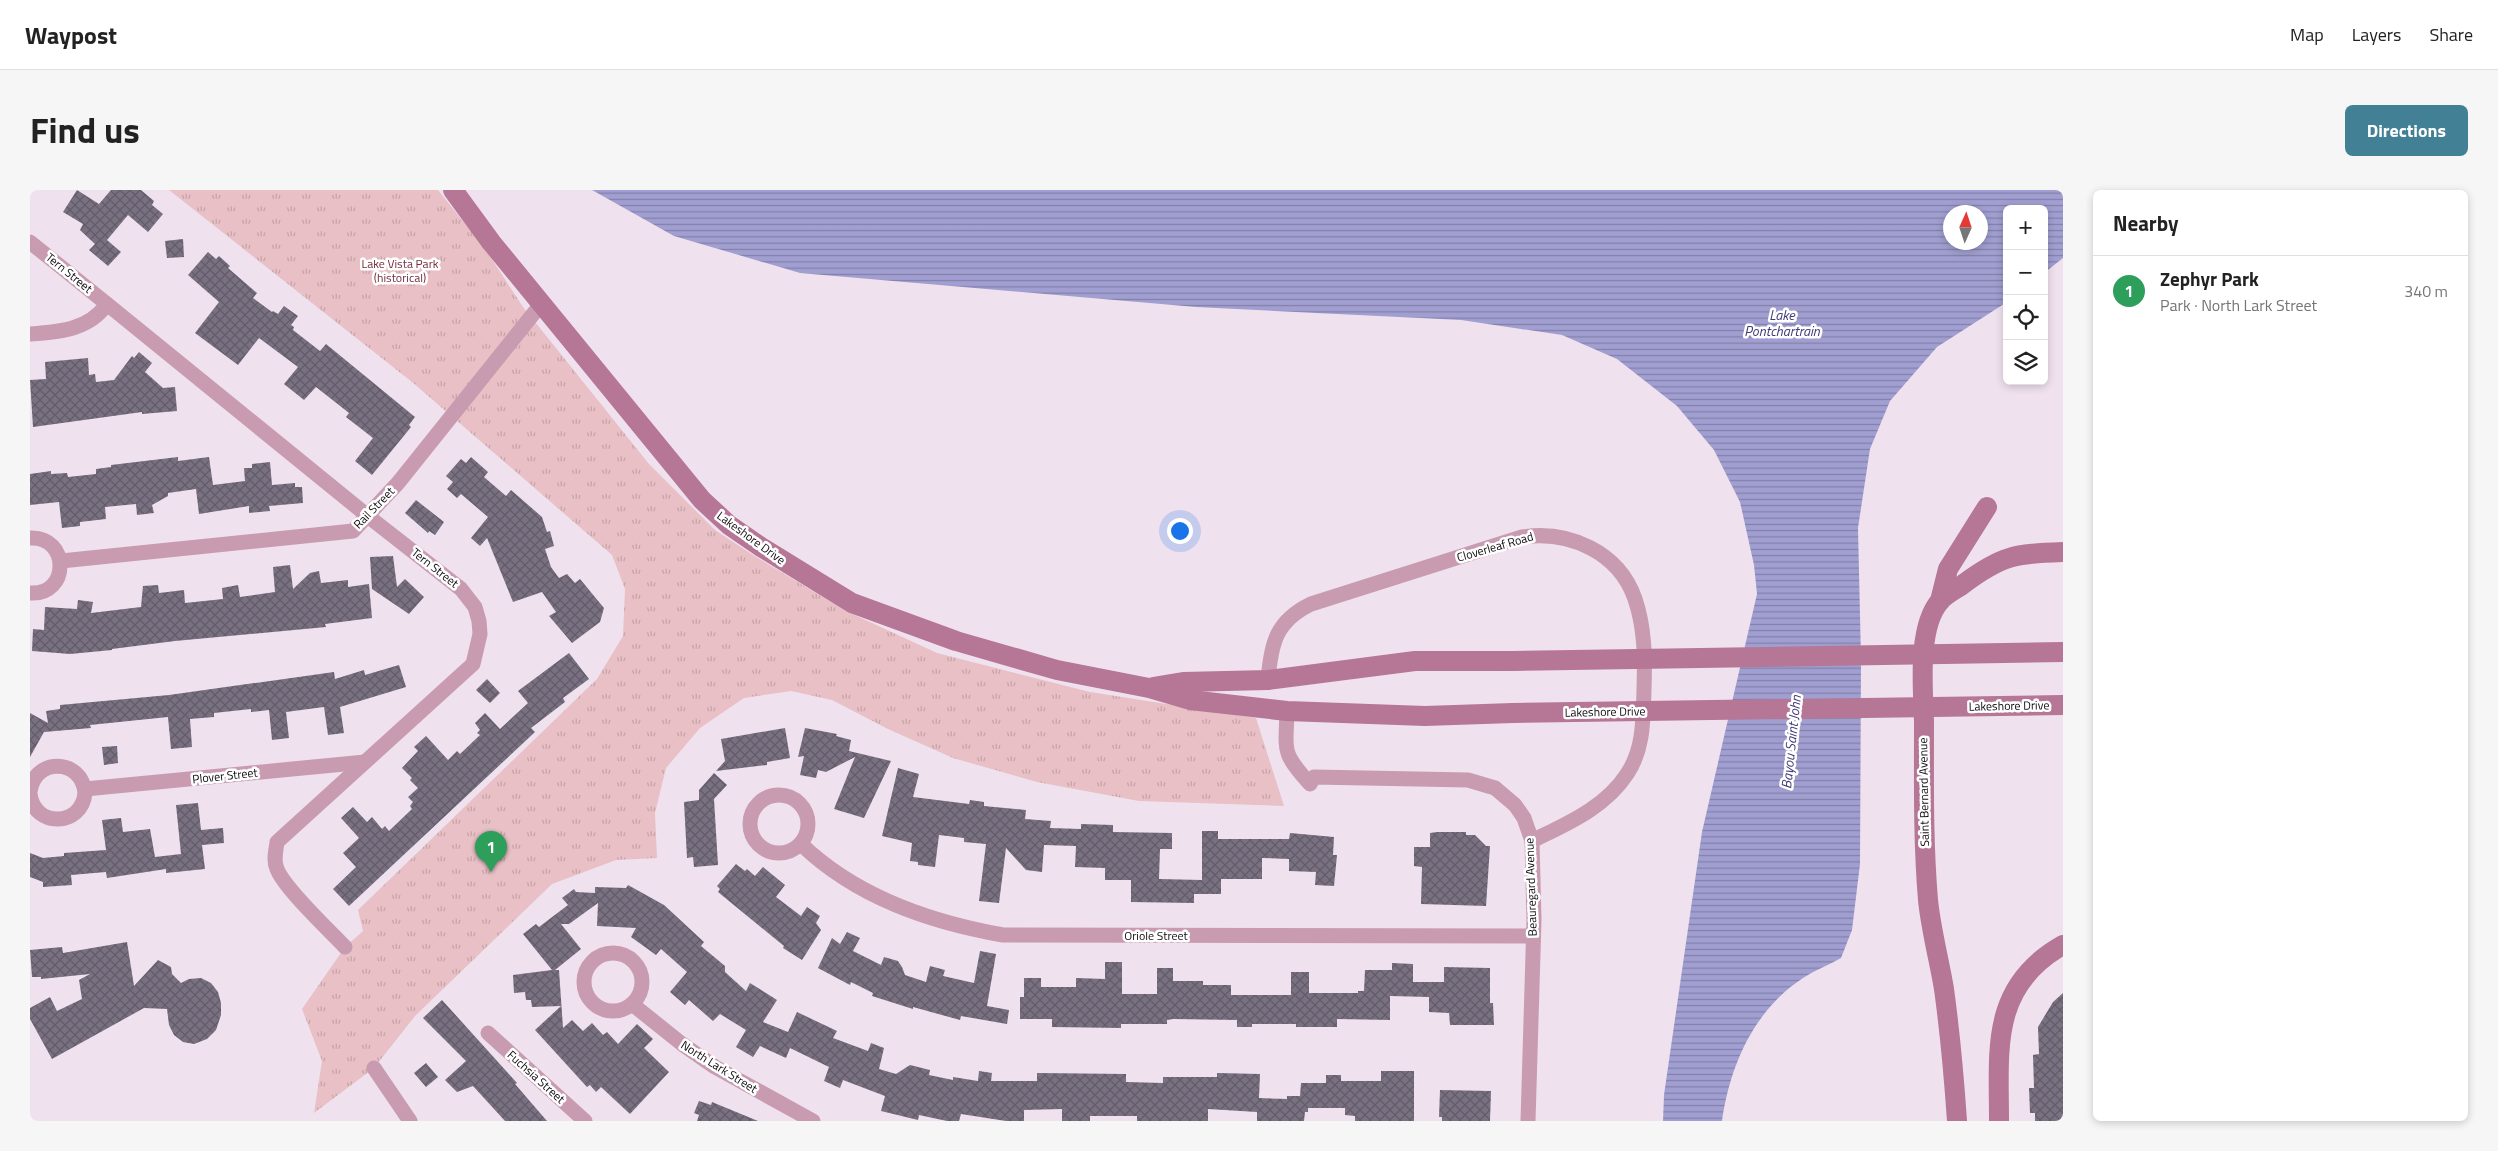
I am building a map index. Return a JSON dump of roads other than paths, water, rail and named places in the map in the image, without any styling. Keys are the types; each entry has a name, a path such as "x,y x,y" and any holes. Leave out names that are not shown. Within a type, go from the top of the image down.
{"street":[{"name":"Lakeshore Drive","path":"453,190 491,242 702,500 729,525 815,582 852,603 956,641 1057,670 1149,688 1190,700 1287,710 1425,716 2063,705"},
{"name":"Tern Street","path":"30,242 368,517 461,588 475,606 480,634 473,664 277,842 274,856 276,868 285,882 345,947"},
{"name":"Rail Street","path":"61,561 353,531 398,483 542,303"},
{"path":"30,334 75,328 99,315 107,304"},
{"path":"1940,601 1948,569 1987,507"},
{"name":"Cloverleaf Road","path":"1268,680 1270,658 1280,629 1298,610 1311,604 1522,537 1554,536 1579,542 1589,547 1602,555 1623,577 1632,591 1640,615 1644,639 1644,674 1640,742 1628,773 1612,793 1574,821 1532,841"},
{"path":"30,538 43,540 52,545 61,561 60,575 55,584 43,592 30,594"},
{"name":"Saint Bernard Avenue","path":"1957,1121 1944,990 1928,902 1923,810 1923,663 1930,619 1940,601 2001,559 2026,554 2063,552"},
{"name":"Lakeshore Drive","path":"1149,688 1182,682 1268,680 1415,661 2063,652"},
{"name":"Beauregard Avenue","path":"1287,710 1286,753 1292,764 1310,784 1314,777 1362,780 1453,779 1485,783 1500,791 1515,805 1524,818 1532,841 1533,936 1528,1121"},
{"name":"Plover Street","path":"85,789 365,762"},
{"path":"57,765 75,771 85,789 83,802 78,811 62,820 48,818 39,814 33,806 30,793 36,775 43,769 57,765"},
{"name":"Oriole Street","path":"801,844 818,861 888,902 920,916 956,927 1003,935 1533,936"},
{"path":"1999,1121 2000,1030 2007,1004 2030,973 2045,958 2063,946"},
{"name":"North Lark Street","path":"632,1004 682,1044 709,1062 813,1121"},
{"name":"Fuchsia Street","path":"488,1033 585,1121"},
{"path":"374,1068 410,1121"}],"water":[{"name":"Lake Pontchartrain","path":"592,190 2063,190 2063,258 2048,270 2048,205 2003,205 2003,305 1937,347 1890,401 1870,449 1858,528 1861,659 1860,864 1852,930 1841,958 1803,978 1786,991 1758,1023 1747,1040 1738,1060 1731,1080 1722,1121 1663,1121 1664,1095 1702,832 1757,594 1754,565 1740,502 1714,450 1677,406 1617,359 1562,335 1461,320 1196,307 800,273 674,236"}],"place":[{"name":"Zephyr Park","path":"491,872"}],"park label":[{"name":"Lake Vista Park (historical)","path":"400,271"}],"water label":[{"name":"Bayou Saint John","path":"1791,742"}]}
